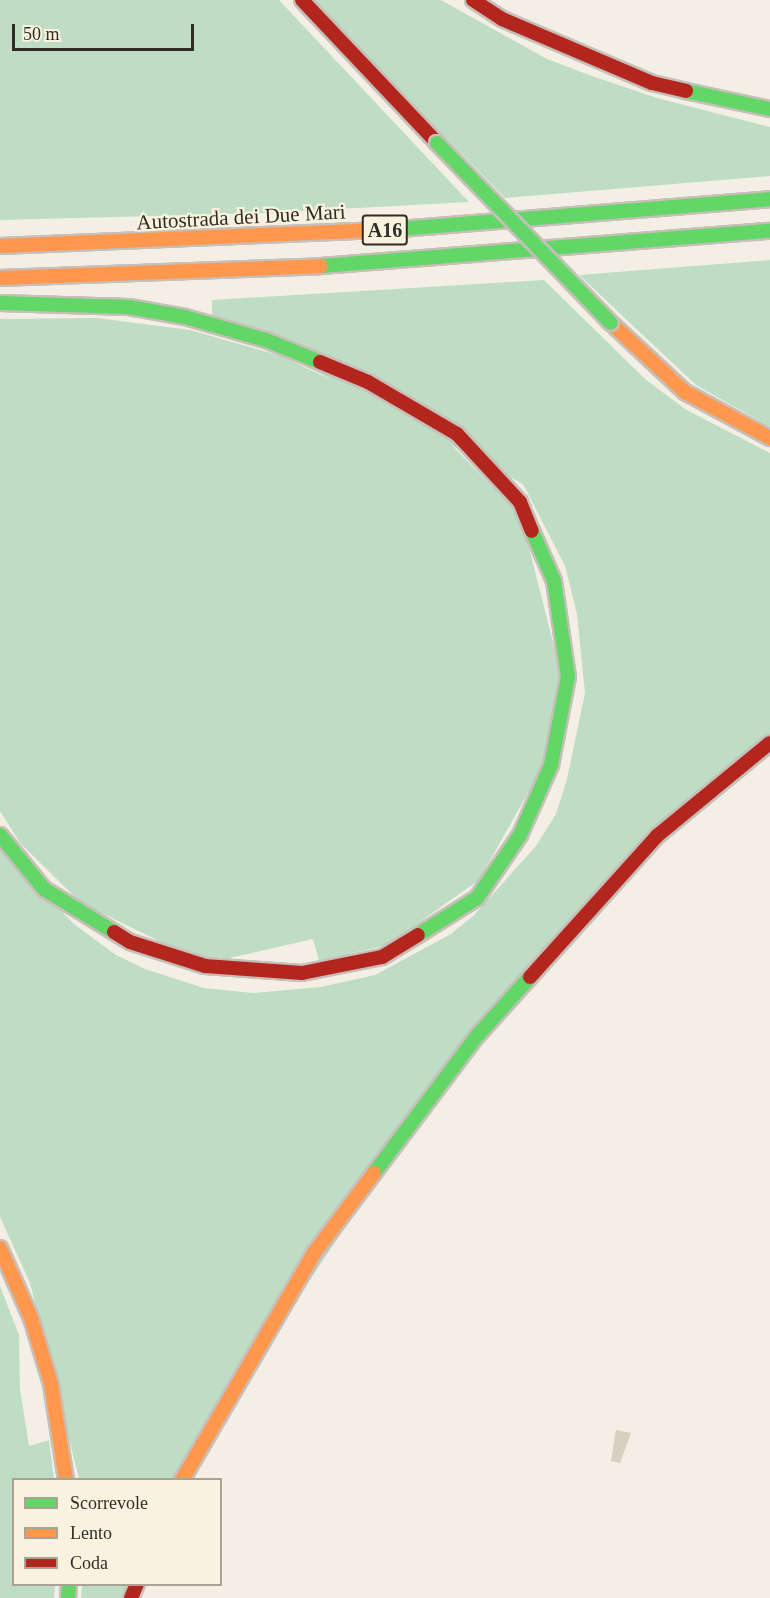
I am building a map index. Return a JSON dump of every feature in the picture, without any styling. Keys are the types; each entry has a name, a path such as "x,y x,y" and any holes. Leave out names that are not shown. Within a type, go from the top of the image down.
{"highway":[{"path":"302,0 640,354 685,392 770,438"},
{"path":"474,0 502,18 652,83 770,109"},
{"name":"Autostrada dei Due Mari","path":"0,246 364,232 770,199"},
{"path":"59,228 364,232"},
{"name":"A16","path":"0,278 368,264 770,231"},
{"path":"0,303 117,306 185,317 266,340 368,382 457,434 520,502 554,581 568,677 551,765 520,835 477,898 382,957 302,973 205,966 130,942 44,889 0,835"},
{"path":"183,1478 314,1253 477,1036 657,836 770,743"},
{"path":"0,1248 31,1318 51,1384 66,1478"}],"green space":[{"path":"0,0 279,0 469,202 264,213 0,220"},
{"path":"310,0 441,0 547,59 657,98 770,127 770,176 505,198"},
{"path":"770,260 770,427 696,385 579,275"},
{"path":"544,280 645,379 685,409 770,453 770,734 470,1040 178,1478 79,1478 30,1283 0,1217 0,848 74,924 116,955 145,969 204,988 253,993 321,987 375,975 451,934 473,916 536,846 556,814 567,779 585,693 577,614 565,566 523,484 212,315 212,300"},
{"path":"97,318 190,330 281,356 437,430 521,516 562,678 547,759 479,880 387,945 319,961 313,939 230,958 192,957 81,903 20,843 0,811 0,319"},
{"path":"0,1286 19,1335 20,1389 29,1446 49,1440 54,1478 12,1478 12,1586 55,1586 54,1598 0,1598"},
{"path":"82,1586 131,1586 125,1598 81,1598"}],"building":[{"path":"616,1430 631,1433 620,1463 611,1461"}],"traffic: fast":[{"path":"686,91 770,109"},
{"path":"437,143 611,323"},
{"path":"387,230 770,199"},
{"path":"321,266 770,231"},
{"path":"0,303 129,307 185,317 266,340 320,362"},
{"path":"418,935 477,898 520,835 551,765 568,677 554,581 532,531"},
{"path":"0,835 44,889 114,932"},
{"path":"374,1173 477,1036 530,977"},
{"path":"68,1598 69,1586"}],"traffic: slow":[{"path":"0,246 387,230"},
{"path":"0,278 321,266"},
{"path":"611,323 685,392 770,438"},
{"path":"183,1478 314,1253 374,1173"},
{"path":"0,1248 31,1318 51,1384 66,1478"}],"traffic: jam":[{"path":"302,0 437,143"},
{"path":"473,0 502,19 652,83 686,91"},
{"path":"320,362 368,382 457,434 520,502 532,531"},
{"path":"530,977 657,836 770,743"},
{"path":"114,932 130,942 205,966 302,973 382,957 418,935"},
{"path":"131,1598 136,1586"}]}
